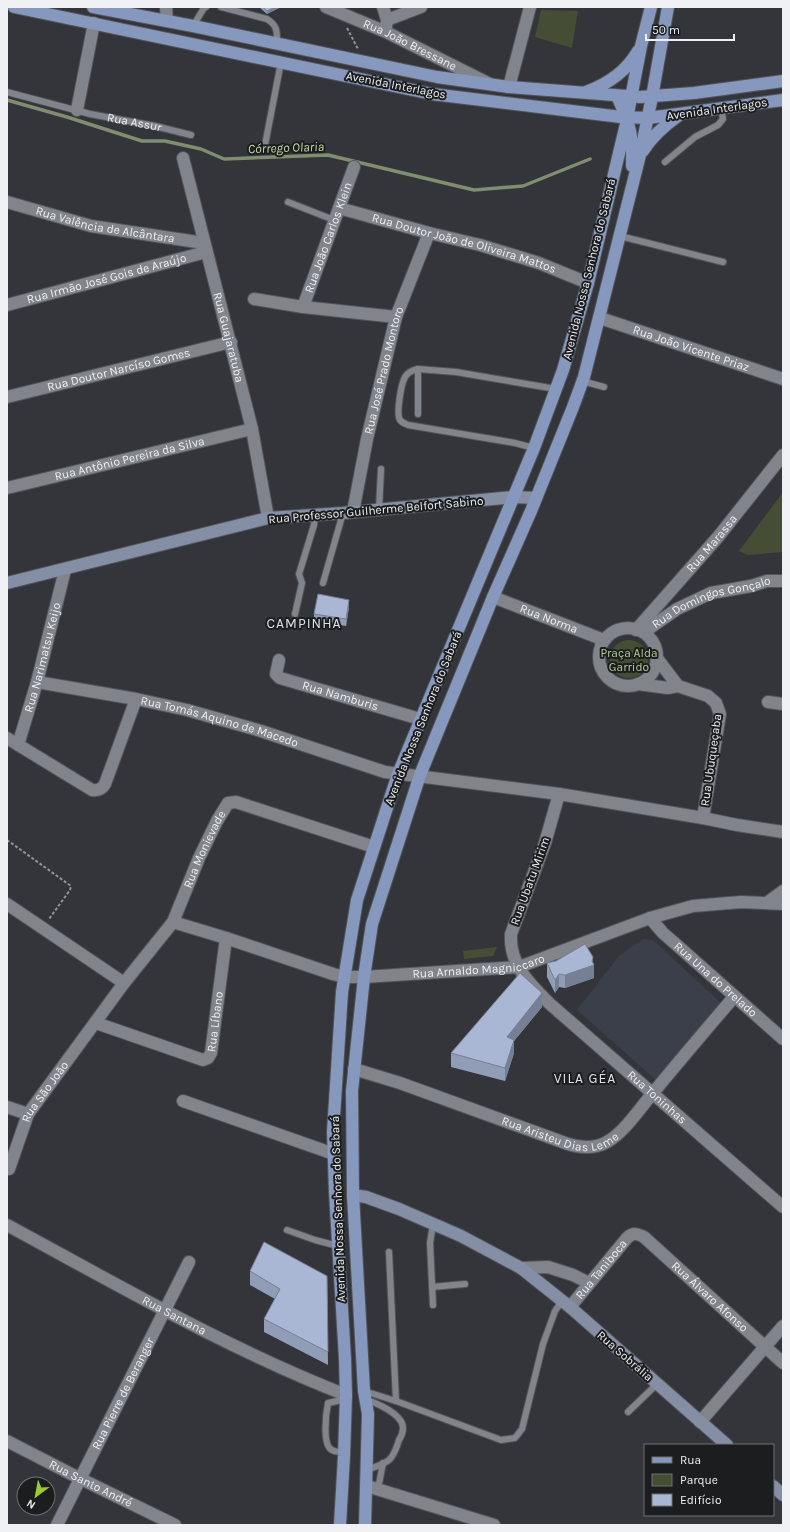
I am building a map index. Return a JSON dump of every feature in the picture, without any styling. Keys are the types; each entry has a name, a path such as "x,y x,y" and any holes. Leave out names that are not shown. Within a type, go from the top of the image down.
{"main road":[{"name":"Avenida Interlagos","path":"14,7 432,94 627,118 648,118 783,100"},
{"name":"Avenida Interlagos","path":"93,7 193,26 437,77 509,87 641,97 694,93 783,81"},
{"path":"583,93 602,86 624,70 633,60 641,46 651,7"},
{"name":"Avenida Nossa Senhora do Sabará","path":"340,1525 346,1397 333,1132 344,977 357,900 398,774 514,497 556,389 588,283 627,118 641,97 668,7"},
{"path":"641,46 646,62 641,97"},
{"path":"617,96 631,131 632,189"},
{"name":"Avenida Nossa Senhora do Sabará","path":"365,1525 372,1487 367,1470 368,1414 364,1395 353,1195 352,1127 354,1069 363,998 364,977 372,924 420,776 493,597 574,407 600,318 648,118 641,97"},
{"path":"640,155 649,141 658,132 669,122 682,114"},
{"path":"346,1397 357,1400 368,1414"}],"street":[{"path":"166,7 167,21"},
{"path":"383,7 387,20 386,32"},
{"path":"387,20 421,7"},
{"path":"509,87 530,7"},
{"name":"Rua João Bressane","path":"332,9 386,32 492,84"},
{"path":"77,110 94,23"},
{"name":"Rua Guajaratuba","path":"183,158 252,429 268,518"},
{"name":"Rua João Carlos Klein","path":"303,307 354,167"},
{"name":"Rua Valência de Alcântara","path":"7,202 91,226 205,248"},
{"name":"Rua Doutor João de Oliveira Mattos","path":"339,208 429,233 480,245 539,263 588,283"},
{"name":"Rua José Prado Montoro","path":"348,512 396,317 429,233"},
{"name":"Rua Irmão José Gois de Araújo","path":"7,305 205,248"},
{"path":"254,299 303,307 396,317"},
{"name":"Rua João Vicente Priaz","path":"600,318 783,379"},
{"name":"Rua Doutor Narcíso Gomes","path":"7,397 231,342"},
{"name":"Rua Antônio Pereira da Silva","path":"7,488 252,429"},
{"name":"Rua Marassa","path":"640,631 718,538 783,455"},
{"name":"Rua Professor Guilherme Belfort Sabino","path":"7,583 65,570 268,518 379,510 514,497 536,498"},
{"name":"Rua Narimatsu Keijo","path":"18,745 38,682 65,570"},
{"name":"Rua Domingos Gonçalo","path":"640,631 677,609 711,593 751,586 767,581 783,582"},
{"name":"Rua Norma","path":"493,597 604,640"},
{"path":"638,684 649,676 653,670 656,657 653,643 640,631 628,628 613,632 604,640 599,652 599,662 602,671 616,684 626,686 638,684 668,688 678,686 656,657"},
{"name":"Rua Namburis","path":"279,660 276,674 280,678 420,719"},
{"name":"Rua Tomás Aquino de Macedo","path":"38,682 136,699 194,712 260,731 385,772 559,794 783,832"},
{"name":"Rua Ubuqueçaba","path":"678,686 708,696 716,703 720,714 703,818"},
{"path":"7,738 92,790 100,789 105,784 136,699"},
{"path":"768,702 783,704"},
{"name":"Rua Ubatu Mirim","path":"518,968 510,946 511,934 545,843 559,794"},
{"name":"Rua Monievade","path":"96,1023 124,983 173,922 199,858 217,821 228,803 236,802 374,847"},
{"path":"768,902 783,891"},
{"name":"Rua Arnaldo Magniccaro","path":"173,922 344,977 364,977 518,968 650,918 693,906 741,902 768,902 783,904"},
{"path":"7,904 124,983"},
{"name":"Rua Una do Prelado","path":"650,918 663,933 734,998 783,1039"},
{"name":"Rua Líbano","path":"96,1023 203,1060 208,1058 211,1053 226,938"},
{"name":"Rua Toninhas","path":"518,968 528,982 550,1004 783,1207"},
{"name":"Rua Aristeu Dias Leme","path":"354,1069 393,1081 568,1144 582,1148 599,1145 613,1138 633,1118 734,998"},
{"name":"Rua São João","path":"9,1169 28,1114 96,1023"},
{"path":"183,1101 334,1154"},
{"path":"7,1107 28,1114"},
{"name":"Rua Sobrália","path":"353,1195 366,1197 399,1209 461,1236 521,1268 566,1304 725,1444"},
{"name":"Rua Santana","path":"7,1225 164,1310 295,1375 346,1397"},
{"name":"Rua Taniboca","path":"566,1304 589,1283 627,1238 634,1234"},
{"name":"Rua Álvaro Afonso","path":"634,1234 644,1237 783,1363"},
{"name":"Rua Pierre de Beranger","path":"57,1525 189,1262"},
{"path":"521,1268 548,1267 573,1275 589,1283"},
{"path":"700,1422 764,1346 783,1326"},
{"name":"Rua Santo André","path":"7,1441 175,1525"},
{"path":"372,1487 494,1525"},
{"path":"774,1487 783,1495"}],"lane":[{"path":"221,7 267,19 272,22 276,27 278,44"},
{"path":"193,26 205,8"},
{"path":"265,145 281,62"},
{"name":"Rua Assur","path":"7,92 102,116 155,126 191,135"},
{"path":"665,162 695,137 718,125 723,119 722,108"},
{"path":"288,202 334,220"},
{"path":"620,236 723,262"},
{"path":"418,369 418,414"},
{"path":"534,448 514,443 408,425 400,420 398,415 403,383 408,373 418,369 456,372 556,389"},
{"path":"582,381 604,387"},
{"path":"379,510 381,469"},
{"path":"323,583 348,512"},
{"path":"295,614 302,583 299,574 314,525 315,515"},
{"path":"433,1224 430,1243 433,1305"},
{"path":"287,1230 338,1246"},
{"path":"389,1252 396,1401"},
{"path":"432,1286 465,1284"},
{"path":"364,1395 396,1401 501,1440 515,1438 522,1429 543,1344 555,1311 566,1304"},
{"path":"628,1412 657,1384"},
{"path":"332,1390 328,1403 326,1444 331,1450 344,1453"},
{"path":"364,1395 393,1413 401,1421 404,1428 395,1453 390,1461 367,1470"},
{"path":"328,1403 346,1397"},
{"path":"372,1487 383,1464"}],"path":[{"path":"332,9 366,62"},
{"path":"7,840 71,886 70,890 43,928"}],"shaded area":[{"path":"643,939 653,940 721,1003 656,1080 577,1010 619,956"}],"green space":[{"path":"541,10 578,11 572,48 535,37"},
{"path":"783,492 783,552 748,555 739,551"},
{"name":"Praça Alda Garrido","path":"625,640 633,640 640,643 645,648 648,659 645,670 640,675 633,678 625,678 618,675 613,670 610,663 610,655 613,648 618,643"},
{"path":"497,947 493,956 464,959 463,951"}],"building":[{"path":"263,7 275,7 267,11"},
{"path":"318,594 349,600 346,619 314,614"},
{"path":"585,944 593,957 592,961 594,965 565,975 559,974 555,980 547,963 556,961"},
{"path":"520,973 542,993 507,1037 514,1040 505,1068 451,1053"},
{"path":"264,1242 327,1276 328,1352 264,1319 280,1289 250,1271"}],"waterway":[{"name":"Córrego Olaria","path":"7,100 142,141 165,141 201,149 224,159 328,155 474,190 523,186 590,159"}],"district":[{"name":"CAMPINHA","path":"304,623"},
{"name":"VILA GÉA","path":"585,1078"}]}
